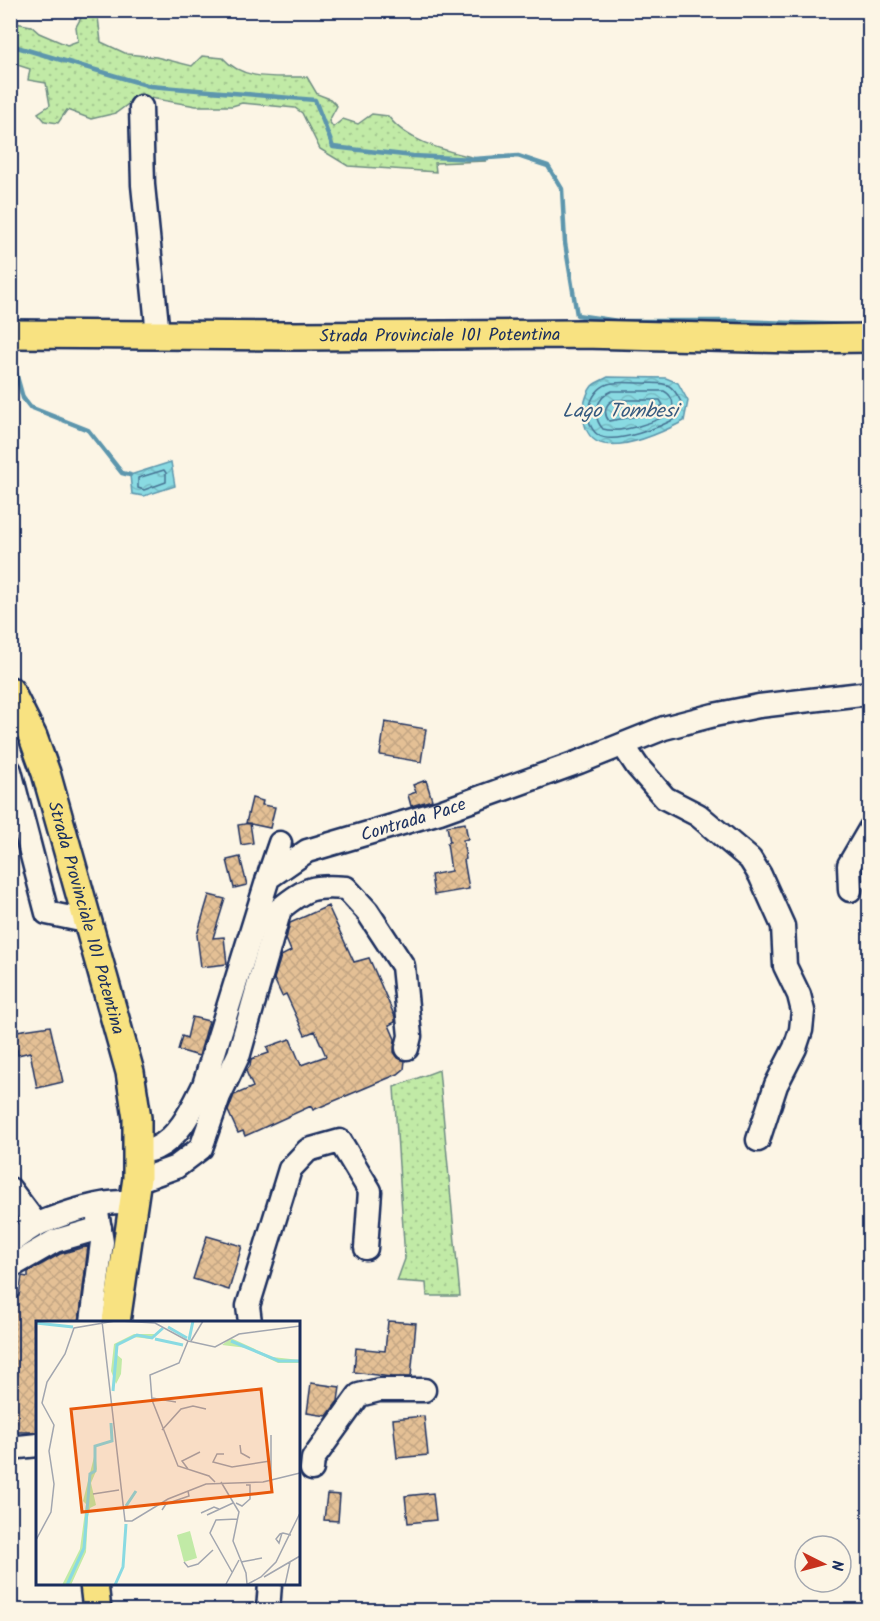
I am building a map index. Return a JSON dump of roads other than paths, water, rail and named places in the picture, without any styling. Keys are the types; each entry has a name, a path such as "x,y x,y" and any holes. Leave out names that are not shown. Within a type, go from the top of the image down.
{"main road":[{"name":"Strada Provinciale 101 Potentina","path":"10,334 296,336 573,334 797,339 870,338"},
{"name":"Strada Provinciale 101 Potentina","path":"10,691 33,737 46,773 130,1072 137,1118 138,1151 135,1190 116,1321"},
{"path":"94,1585 97,1611"}],"street":[{"path":"141,107 143,185 158,334"},
{"name":"Contrada Pace","path":"268,878 307,850 440,812 624,745 664,728 714,715 811,698 870,693"},
{"path":"624,745 637,766 665,798 698,815 750,859 760,874 783,926 786,966 803,1011 801,1030 795,1048 776,1085 759,1140"},
{"path":"10,771 47,914 76,919 86,917"},
{"path":"850,890 849,865 870,829"},
{"path":"138,1151 154,1150 170,1139 204,1085 280,843"},
{"path":"10,1242 37,1225 96,1206 126,1201 148,1177 176,1167 201,1148 219,1096 239,1054 280,909 297,894 320,886 346,888 367,911 403,966 410,1036 407,1048"},
{"path":"250,1321 248,1306 290,1169 308,1150 340,1141 370,1191 366,1248"},
{"path":"10,1189 37,1225"},
{"path":"92,1321 102,1242 96,1206"},
{"path":"10,1267 55,1241 100,1228"},
{"path":"312,1469 314,1459 359,1395 379,1390 424,1390"},
{"path":"10,1446 36,1445"},
{"path":"268,1611 270,1585"}],"water":[{"name":"Lago Tombesi","path":"608,377 666,378 678,383 688,401 684,421 656,434 624,444 604,444 596,441 586,428 583,411 592,386"},
{"path":"171,462 175,486 144,496 132,494 130,475"}],"waterway":[{"path":"10,45 150,86 315,100 333,147 413,156 474,159 518,156 548,166 562,189 565,243 577,315 618,321 736,321 852,325"},
{"path":"10,351 23,398 30,407 88,430 122,473 130,475"}]}
